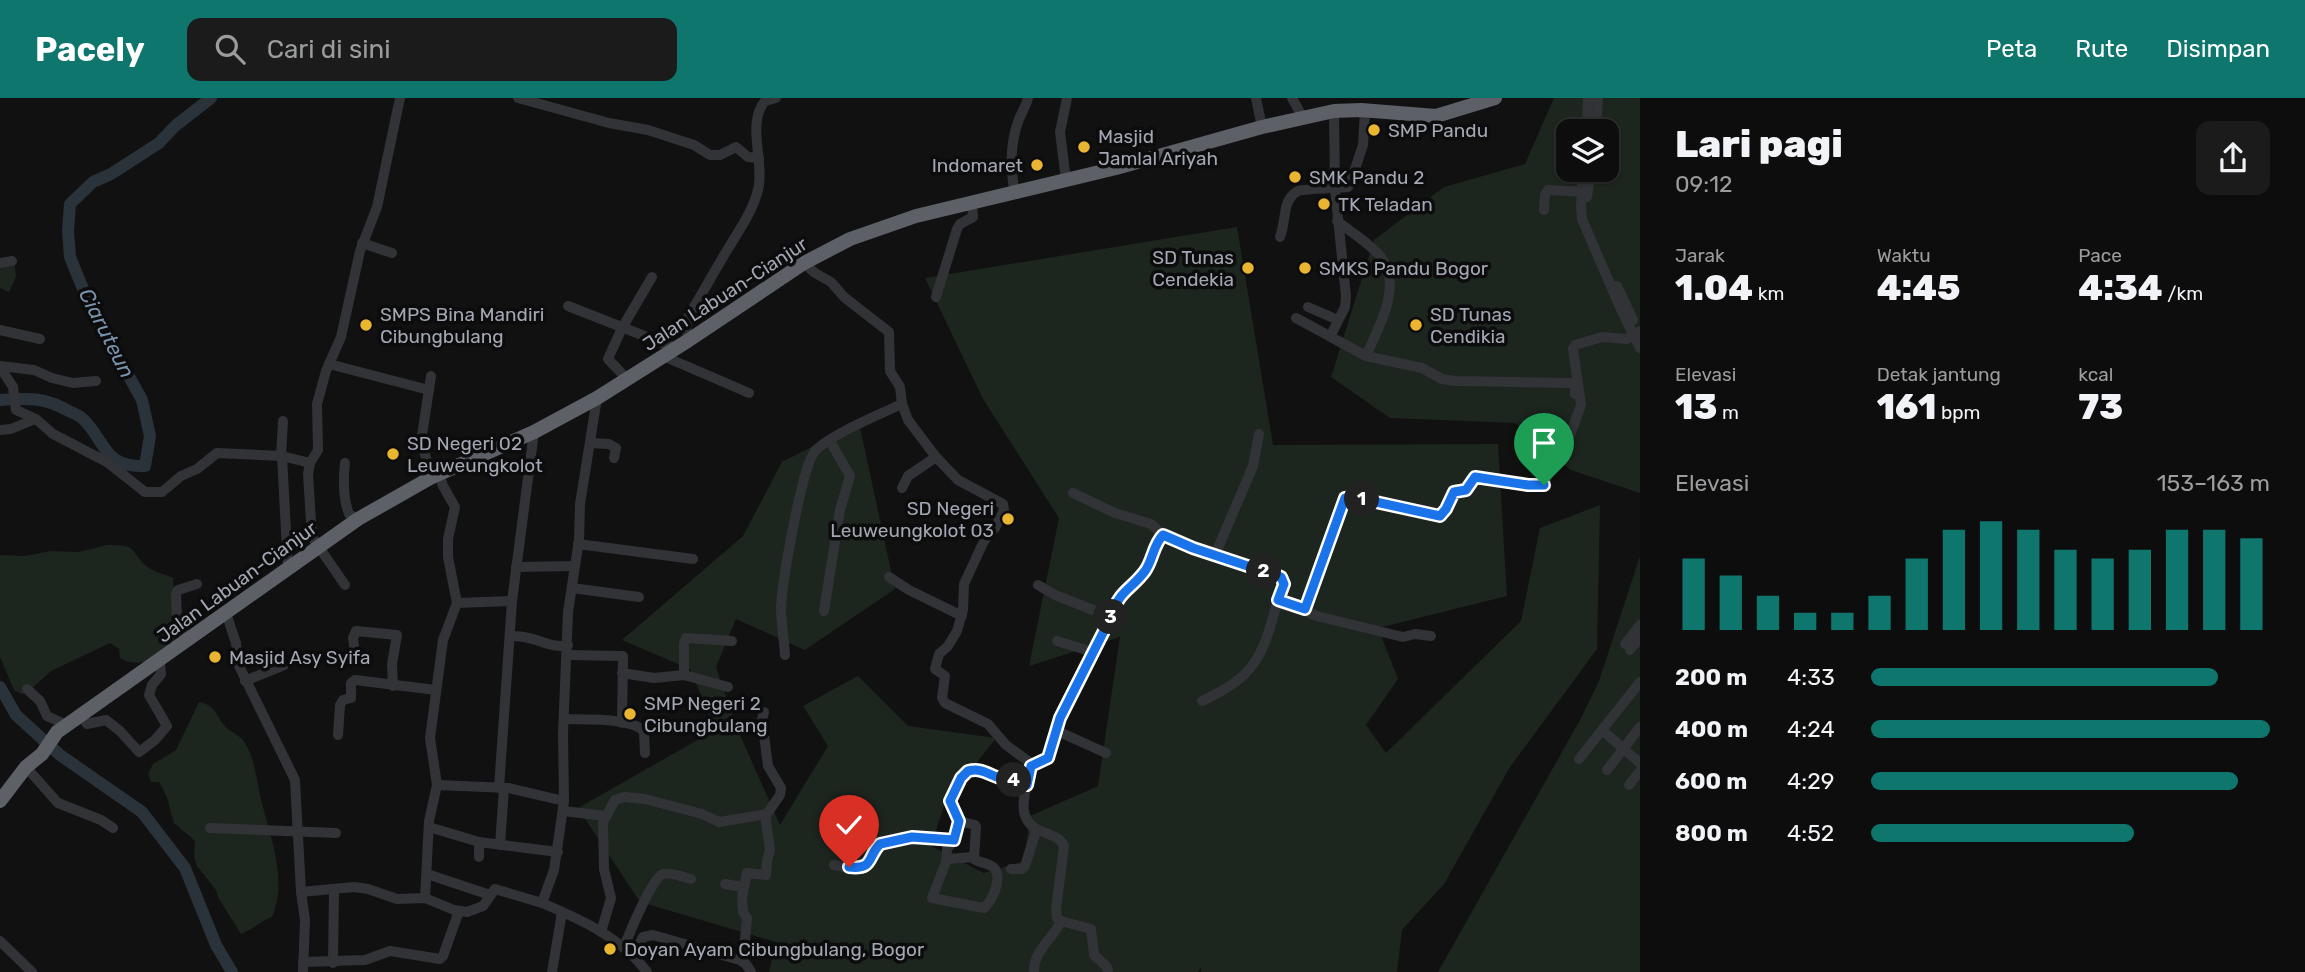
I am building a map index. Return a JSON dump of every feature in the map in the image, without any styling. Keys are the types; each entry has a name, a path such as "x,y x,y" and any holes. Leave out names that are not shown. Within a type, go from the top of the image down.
{"highway":[{"name":"Jalan Labuan-Cianjur","path":"0,801 26,767 42,754 62,729 358,519 597,398 804,263 850,239 881,227 1116,168 1262,127 1334,111 1365,110 1380,105 1436,116 1489,99"}],"street":[{"path":"345,585 311,532 308,474 310,463 318,450 317,404 341,337 362,243 377,206 400,98"},
{"path":"518,98 609,123 648,130 694,145 710,155 720,155 736,147 748,157 759,158"},
{"path":"689,340 686,328 688,317 755,199 760,181 759,110 765,101 776,98"},
{"path":"1015,193 1010,172 1012,156 1018,124 1028,98"},
{"path":"1066,180 1059,132 1067,98"},
{"path":"1256,98 1262,127"},
{"path":"1292,98 1303,118"},
{"path":"1587,119 1588,98"},
{"path":"1597,119 1598,98"},
{"path":"1280,237 1287,206 1294,194 1300,190 1348,187 1363,145 1365,110"},
{"path":"1331,335 1345,307 1346,296 1337,221 1334,111"},
{"path":"1584,182 1591,227 1638,333 1640,348"},
{"path":"1584,192 1587,182"},
{"path":"1544,210 1548,190 1584,192"},
{"path":"936,297 957,229 960,224 973,217 972,203"},
{"path":"1337,221 1379,255 1388,275 1390,291 1386,309 1366,356"},
{"path":"362,243 392,253"},
{"path":"0,264 12,261"},
{"path":"804,263 831,282 844,297 889,332 890,371 900,387 908,420 936,457 958,480 1004,506 964,584 962,616 952,641 939,654 934,665 946,678 943,701 988,724 1006,745 1031,766 1023,808 1024,818 1036,831 1057,838 1064,846 1057,918 1091,929 1094,955 1107,967 1108,972"},
{"path":"627,379 608,360 622,328 652,277"},
{"path":"568,306 622,328 749,393"},
{"path":"1308,307 1338,320"},
{"path":"1296,318 1366,356 1422,368 1442,379 1455,382 1571,383 1575,386 1575,405"},
{"path":"0,330 40,339"},
{"path":"1305,609 1345,498 1353,497 1440,516 1454,492 1466,490 1475,477 1544,485 1556,453 1566,446 1581,405 1573,349 1575,345 1602,337 1620,340 1638,333"},
{"path":"330,364 429,390"},
{"path":"0,367 14,390 15,408 21,413 35,419 53,434 107,462 139,488 153,494 162,492 217,453 282,456 310,463"},
{"path":"0,367 34,370 73,383 96,381"},
{"path":"425,898 429,827 437,785 430,738 443,640 457,603 448,548 455,507 421,442 431,376"},
{"path":"542,903 558,852 564,806 564,719 572,588 580,504 597,398"},
{"path":"785,655 781,608 783,588 797,508 810,458 817,448 902,404"},
{"path":"0,430 11,429 35,419"},
{"path":"283,421 282,456 288,568"},
{"path":"500,845 512,601 534,432"},
{"path":"1215,555 1253,466 1259,434"},
{"path":"824,611 839,510 850,476 830,441"},
{"path":"591,443 609,444 616,448 614,458"},
{"path":"902,488 908,476 936,457"},
{"path":"345,463 346,507 349,514 358,519"},
{"path":"1073,493 1115,513 1148,522 1163,535 1281,577 1284,584 1255,665 1231,685 1202,701"},
{"path":"1031,766 1048,758 1055,730 1115,604 1147,568 1163,535"},
{"path":"578,544 694,559"},
{"path":"516,567 575,566"},
{"path":"889,577 962,616"},
{"path":"187,641 177,621 176,594 178,590 197,584"},
{"path":"1038,584 1055,595 1111,617"},
{"path":"572,588 639,597"},
{"path":"1278,600 1317,616 1399,636 1431,636"},
{"path":"457,603 512,601"},
{"path":"226,613 245,681 295,780 304,920 303,967 365,960 390,951 440,959 459,911"},
{"path":"1640,625 1628,647 1640,636"},
{"path":"355,655 356,631 397,635 392,664 393,686"},
{"path":"510,636 527,637 541,643 562,646 567,650 620,654 624,659 622,723"},
{"path":"684,675 686,638 732,641"},
{"path":"1057,641 1093,652"},
{"path":"81,715 87,724 106,720 139,752 146,748 167,726 149,695 152,685 161,674 160,662"},
{"path":"245,681 284,666"},
{"path":"622,673 654,678 684,675 728,687"},
{"path":"338,736 340,705 343,700 351,698 351,683 355,680 436,690"},
{"path":"1579,759 1640,682"},
{"path":"27,689 40,701 47,716 62,729"},
{"path":"601,932 611,898 604,869 603,822 612,803 624,797 662,803 702,814 719,822 765,814 780,795 781,788 768,766 762,720 764,712"},
{"path":"564,719 622,723 642,728 645,752"},
{"path":"1607,770 1640,727"},
{"path":"1055,730 1106,753"},
{"path":"1602,730 1640,763"},
{"path":"26,767 58,803 101,820 113,828"},
{"path":"947,859 973,857 978,862 993,866 996,872 995,889 989,904 984,908 932,898 959,821 950,801 961,778 968,771 983,770 1027,785"},
{"path":"1629,785 1640,771"},
{"path":"437,785 525,791 564,806 606,816"},
{"path":"743,962 747,918 743,912 743,887 747,873 766,875 771,850 765,814"},
{"path":"959,821 976,827 973,857"},
{"path":"429,827 479,842 558,852"},
{"path":"210,828 336,833"},
{"path":"1011,869 1022,869 1025,866 1036,831"},
{"path":"834,864 864,867 880,844 905,838 954,840"},
{"path":"479,842 479,857"},
{"path":"624,948 636,916 658,877 666,873 691,879"},
{"path":"427,874 490,895"},
{"path":"725,884 743,887"},
{"path":"301,892 334,891 354,887 397,899 425,898 467,912 477,910 493,891 499,889 542,903 601,932 634,956 647,972"},
{"path":"333,962 334,891"},
{"path":"552,972 562,912"},
{"path":"1034,972 1033,962 1055,934 1061,921"},
{"path":"634,956 643,937 653,935 743,962 751,972"},
{"path":"0,941 32,972"}],"shaded area":[{"path":"1554,98 1640,98 1640,493 1571,470 1515,423 1390,418 1331,377 1374,240 1444,187 1525,164"},
{"path":"1237,227 1273,445 1498,444 1507,596 1378,628 1398,679 1366,725 1386,753 1521,621 1540,528 1600,505 1597,649 1510,767 1444,884 1402,930 1397,972 1201,972 1201,967 1198,972 769,972 776,942 640,902 578,808 715,730 690,669 622,640 743,536 782,462 859,423 895,589 805,650 736,619 716,667 736,726 780,825 828,746 803,706 858,676 908,726 996,738 945,803 931,846 984,873 1024,861 1030,816 1098,786 1120,637 1029,666 1059,518 983,399 925,278"},
{"path":"15,265 16,277 9,292 0,288 0,267"},
{"path":"107,545 129,547 149,568 173,578 176,636 172,643 160,655 136,663 120,658 119,649 110,643 51,671 22,694 14,690 0,657 0,555 79,552"},
{"path":"1640,556 1640,972 1438,972 1580,720 1599,681"},
{"path":"199,702 212,708 225,726 241,738 248,748 274,851 278,884 272,917 241,934 216,890 197,866 194,857 195,841 174,823 162,787 159,782 151,782 148,774 153,764 176,750"}],"waterway":[{"name":"Ciaruteun","path":"0,400 36,400 60,406 83,419 113,458 121,463 145,466 150,436 142,400 90,306 70,257 70,204 93,182 111,174 159,143 175,126 211,98"},
{"name":"Ciaruteun","path":"0,687 16,715 60,755 142,812 185,868 216,945 232,972"}],"place":[{"name":"SMP Pandu","path":"1374,130"},
{"name":"Masjid Jamlal Ariyah","path":"1084,147"},
{"name":"Indomaret","path":"1037,165"},
{"name":"SMK Pandu 2","path":"1295,177"},
{"name":"TK Teladan","path":"1324,204"},
{"name":"SD Tunas Cendekia","path":"1248,268"},
{"name":"SMKS Pandu Bogor","path":"1305,268"},
{"name":"SMPS Bina Mandiri Cibungbulang","path":"366,325"},
{"name":"SD Tunas Cendikia","path":"1416,325"},
{"name":"SD Negeri 02 Leuweungkolot","path":"393,454"},
{"name":"SD Negeri Leuweungkolot 03","path":"1008,519"},
{"name":"Masjid Asy Syifa","path":"215,657"},
{"name":"SMP Negeri 2 Cibungbulang","path":"630,714"},
{"name":"Doyan Ayam Cibungbulang, Bogor","path":"610,949"}],"route":[{"path":"849,867 860,868 868,865 880,844 912,837 954,840 959,821 950,801 961,778 968,771 983,770 1027,785 1031,766 1048,758 1060,718 1115,604 1147,568 1163,535 1193,548 1281,577 1284,584 1278,600 1305,609 1345,498 1353,497 1440,516 1455,490 1466,490 1475,477 1544,485"}]}
